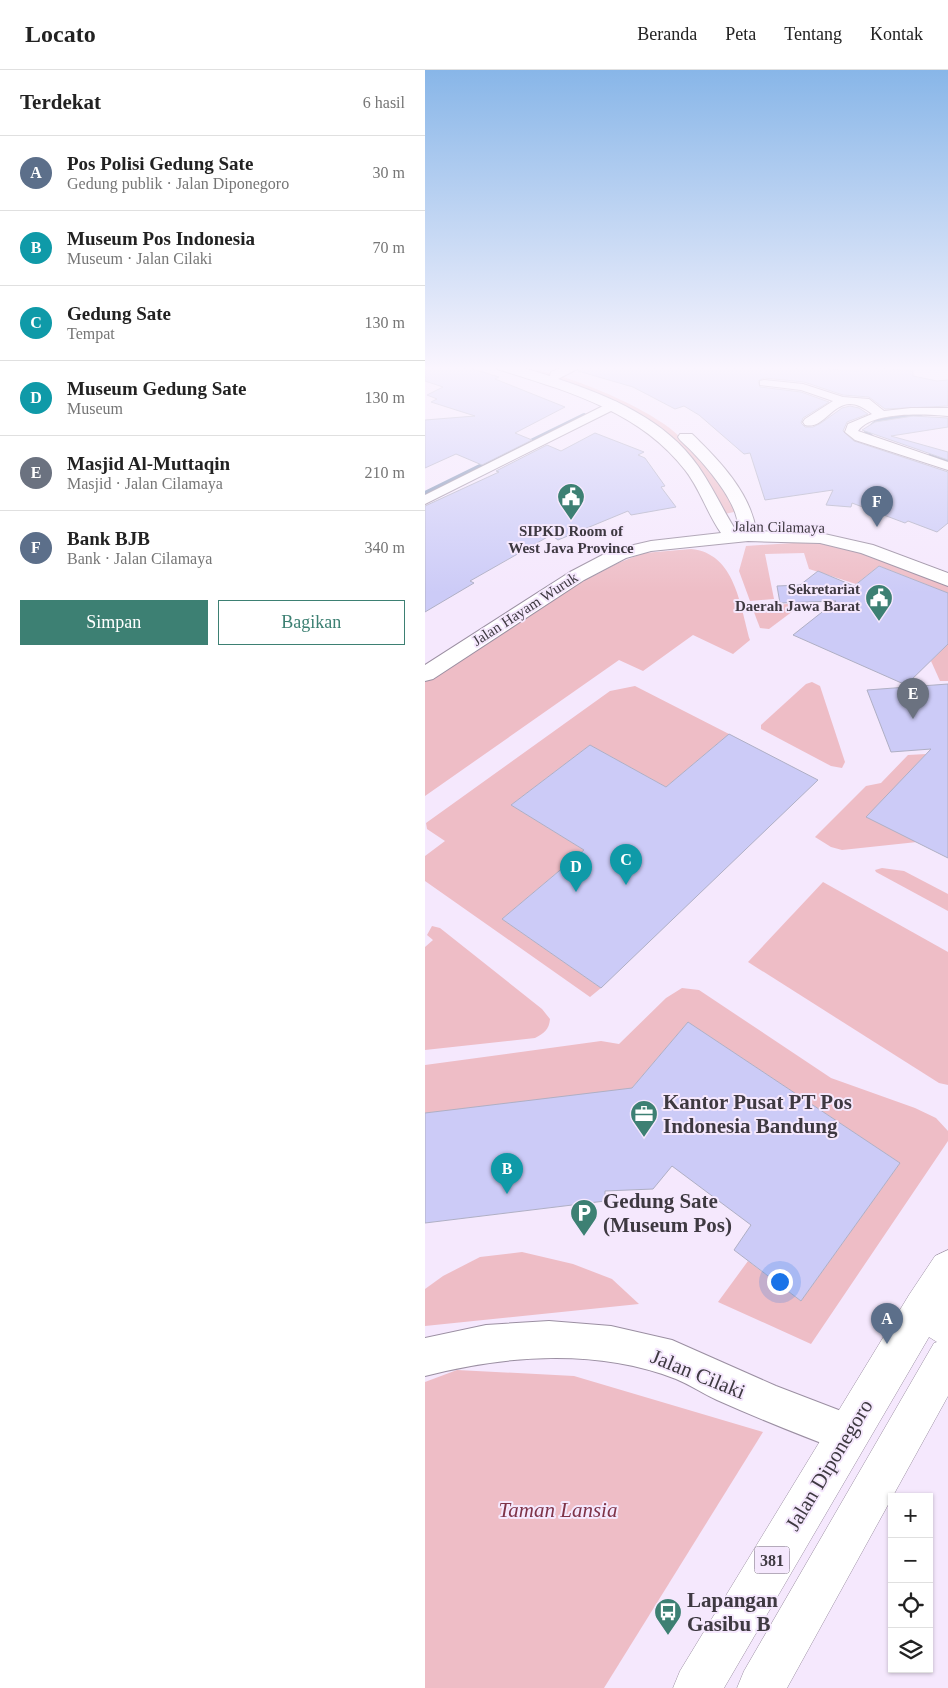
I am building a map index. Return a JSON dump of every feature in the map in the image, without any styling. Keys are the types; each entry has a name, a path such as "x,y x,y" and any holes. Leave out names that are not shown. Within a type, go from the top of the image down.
{"main road":[{"name":"Jalan Diponegoro","path":"697,1688 848,1432 936,1318 948,1269"},
{"path":"761,1688 948,1357"}],"street":[{"path":"425,500 541,442"},
{"path":"667,442 679,453 738,531"},
{"path":"690,442 716,470 738,531"},
{"path":"873,442 948,466"},
{"name":"Jalan Cilamaya","path":"738,531 803,531 841,542 886,550 948,566"},
{"name":"Jalan Hayam Wuruk","path":"427,667 570,572 630,550 738,531"},
{"name":"Jalan Cilamaya","path":"886,550 948,580"},
{"name":"Jalan Cilaki","path":"425,1358 443,1352 532,1338 601,1342 673,1359 799,1417 848,1432"}],"green space":[{"path":"667,442 683,442 717,479 728,495 733,507 734,512 725,514"},
{"path":"809,542 845,549 880,560 948,586 948,593 879,566 856,584 809,569 804,553 765,554 774,599 750,601 739,571 746,546"},
{"path":"691,549 706,553 717,560 726,570 739,597 750,640 733,654 693,635 643,671 619,660 425,796 425,679 578,584 618,563 644,553"},
{"path":"787,604 794,606 793,611 769,629 760,628 752,607"},
{"path":"948,644 948,681 940,681 931,661"},
{"path":"812,682 820,686 845,762 842,768 831,766 761,729 761,725 806,684"},
{"path":"635,686 729,734 666,787 590,745 511,805 584,850 502,919 601,988 590,997 425,881 425,856 445,841 427,829 426,823 610,691"},
{"path":"926,754 867,817 917,842 842,850 831,847 815,837 866,786 881,783 908,755"},
{"path":"882,868 904,871 948,894 948,911 875,870"},
{"path":"823,882 948,952 948,1085 939,1083 748,962"},
{"path":"432,926 440,928 542,1009 550,1019 549,1026 545,1031 535,1038 425,1050 425,947 433,940 427,935"},
{"path":"682,988 699,990 831,1078 915,1108 936,1118 948,1131 948,1141 811,1344 718,1302 748,1261 801,1301 900,1163 688,1022 614,1109 425,1113 425,1065 601,1041 619,1044 666,998"},
{"path":"522,1252 573,1264 612,1279 639,1304 425,1326 425,1289 443,1276 480,1257"},
{"name":"Taman Lansia","path":"457,1370 574,1376 763,1432 604,1688 425,1688 425,1382"}],"building":[{"path":"425,442 529,442 482,465 456,454 425,468"},
{"path":"579,442 617,442 644,452 638,455 645,458 665,486 661,487 676,507 631,515 628,511 558,540 551,535 470,581 474,583 425,612 425,506 499,472 496,471 547,445 561,451"},
{"path":"730,442 856,442 948,472 948,523 937,532 908,521 905,523 852,503 851,507 826,505 833,490 765,500 750,453 744,454"},
{"path":"895,442 911,442 948,452 948,460"},
{"name":"Sekretariat Daerah Jawa Barat","path":"879,566 948,593 948,644 906,685 793,635 836,601 780,603 777,586 800,585 818,571 854,586"},
{"path":"948,684 948,858 866,817 931,749 891,752 867,690"},
{"path":"729,734 818,780 601,988 502,919 584,850 511,805 590,745 666,787"},
{"name":"Kantor Pusat PT Pos Indonesia Bandung","path":"688,1022 900,1163 801,1301 734,1250 751,1225 672,1166 653,1189 605,1191 605,1201 425,1223 425,1113 632,1088"}],"waterway":[{"path":"425,493 530,442"},
{"path":"930,456 948,462"}],"place":[{"name":"SIPKD Room of West Java Province","path":"571,521"},
{"name":"Bank BJB","path":"877,527"},
{"name":"Sekretariat Daerah Jawa Barat","path":"879,622"},
{"name":"Masjid Al-Muttaqin","path":"913,719"},
{"name":"Gedung Sate","path":"626,885"},
{"name":"Museum Gedung Sate","path":"576,892"},
{"name":"Kantor Pusat PT Pos Indonesia Bandung","path":"644,1138"},
{"name":"Museum Pos Indonesia","path":"507,1194"},
{"name":"Gedung Sate (Museum Pos)","path":"584,1237"},
{"name":"Pos Polisi Gedung Sate","path":"887,1344"},
{"name":"Lapangan Gasibu B","path":"668,1636"}]}
